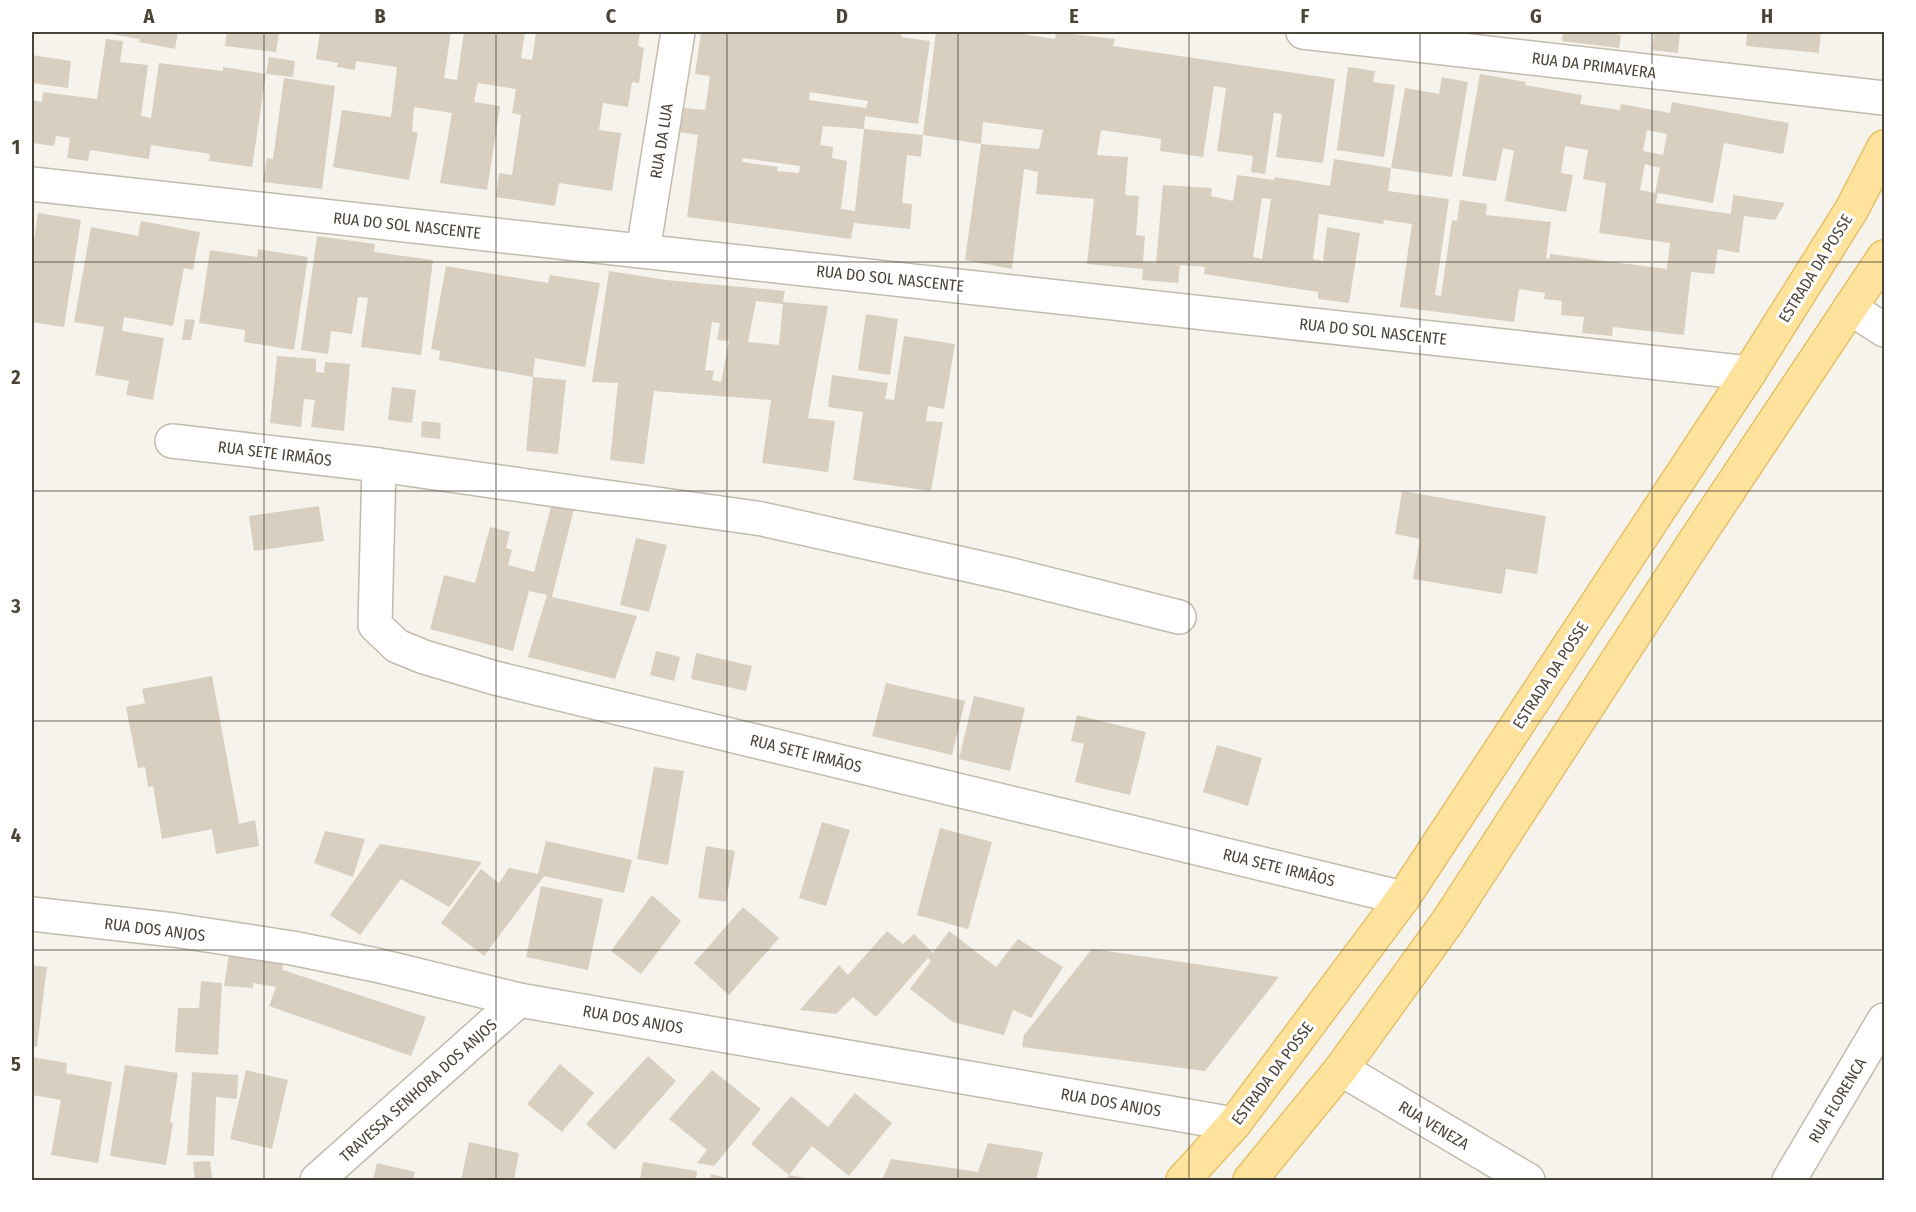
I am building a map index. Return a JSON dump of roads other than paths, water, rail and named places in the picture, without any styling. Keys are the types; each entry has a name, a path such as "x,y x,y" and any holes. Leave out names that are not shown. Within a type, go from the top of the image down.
{"main road":[{"name":"ESTRADA DA POSSE","path":"1183,1180 1234,1124 1403,897 1749,373 1852,209 1884,147"},
{"path":"1250,1180 1341,1070 1448,921 1695,541 1884,257"}],"street":[{"name":"RUA DA LUA","path":"643,251 678,32"},
{"name":"RUA DA PRIMAVERA","path":"1303,32 1884,98"},
{"name":"RUA DO SOL NASCENTE","path":"32,184 1749,373"},
{"path":"1851,308 1884,330"},
{"name":"RUA SETE IRMÃOS","path":"172,441 379,465 762,519 1008,574 1179,616"},
{"name":"RUA SETE IRMÃOS","path":"379,465 375,625 397,646 424,657 506,680 1403,897"},
{"name":"RUA DOS ANJOS","path":"32,914 174,930 292,948 376,965 519,1000 1234,1124"},
{"name":"TRAVESSA SENHORA DOS ANJOS","path":"317,1180 519,1000"},
{"name":"RUA FLORENCA","path":"1789,1180 1884,1020"},
{"name":"RUA VENEZA","path":"1341,1070 1528,1180"}]}
